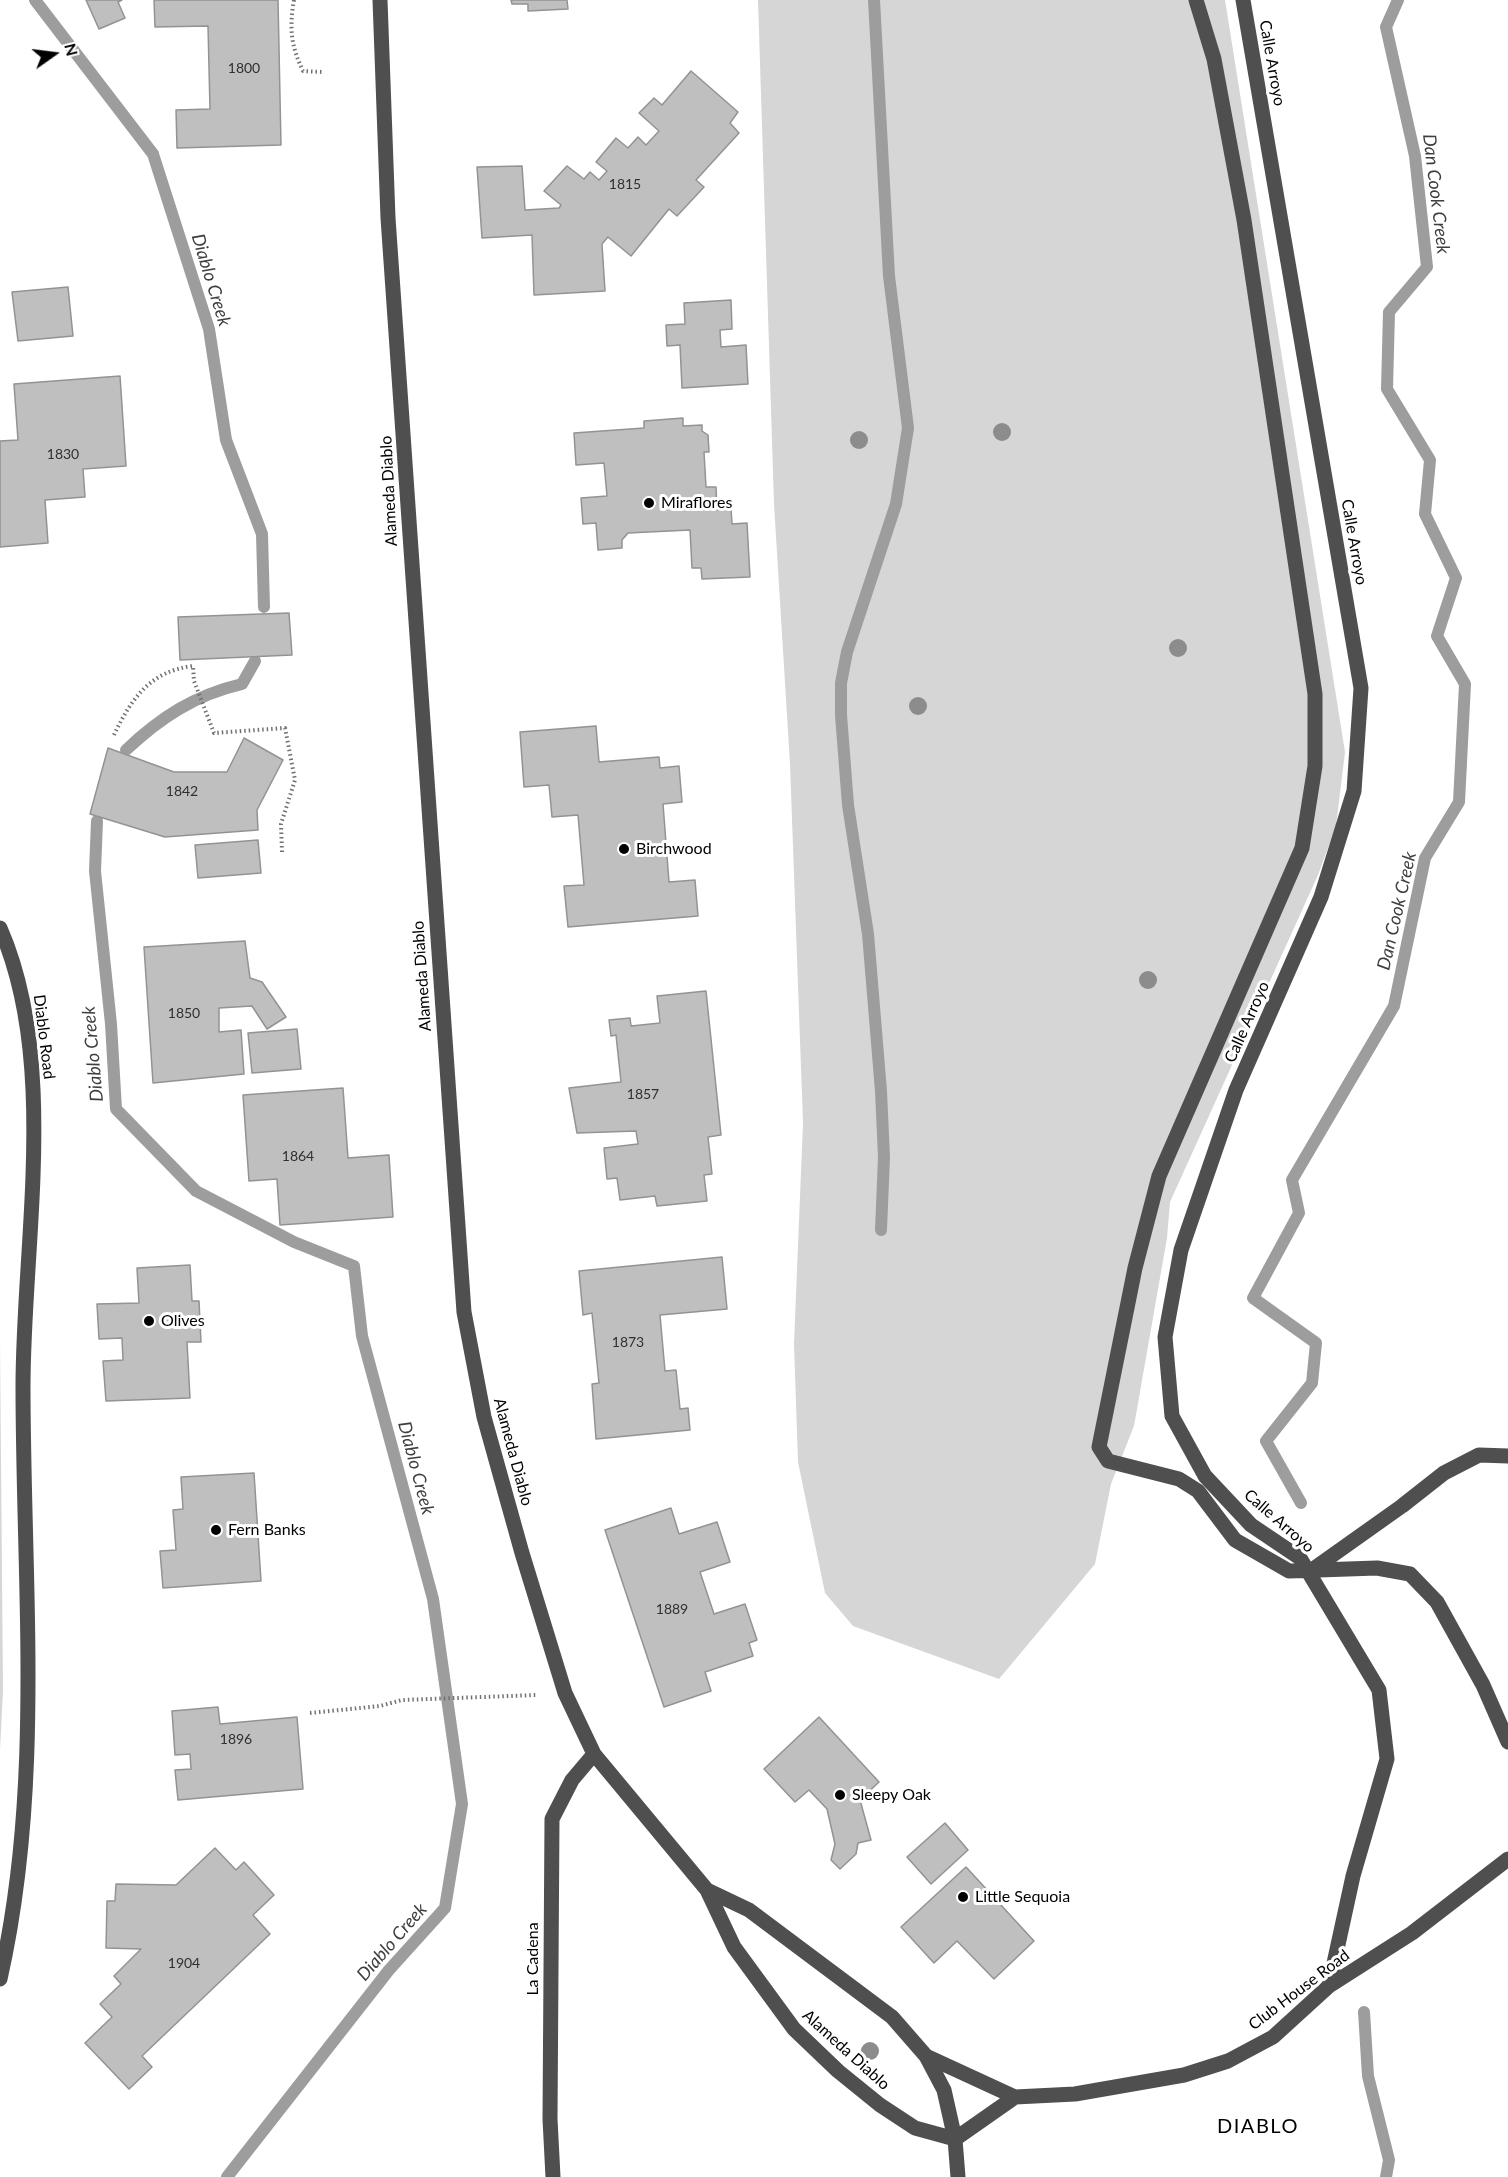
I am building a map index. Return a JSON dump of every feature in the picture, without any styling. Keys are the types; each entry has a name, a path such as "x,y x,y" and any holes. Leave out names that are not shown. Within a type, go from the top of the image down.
{"street":[{"name":"Alameda Diablo","path":"380,0 388,218 464,1311 484,1417 519,1543 565,1693 594,1754 707,1890 734,1947 794,2029 838,2071 880,2105 915,2128 955,2139"},
{"path":"1196,0 1214,59 1244,220 1315,694 1315,766 1302,848 1159,1176 1135,1268 1100,1447 1108,1461 1179,1479 1198,1491 1234,1540 1289,1571 1377,1568 1410,1574 1437,1602 1483,1685 1508,1742"},
{"name":"Calle Arroyo","path":"1243,0 1361,688 1354,791 1321,897 1236,1090 1181,1250 1165,1337 1172,1416 1205,1476 1251,1525 1300,1558 1379,1690 1387,1759 1353,1876 1329,1986"},
{"name":"Diablo Road","path":"0,928 21,993 33,1101 23,1385 28,1728 19,1870 0,1979"},
{"path":"1309,1572 1444,1473 1479,1455 1508,1456"},
{"name":"La Cadena","path":"553,2177 550,2119 552,1819 572,1780 594,1754"},
{"name":"Club House Road","path":"1015,2097 1075,2094 1184,2076 1228,2061 1273,2037 1329,1986 1412,1933 1508,1859"},
{"name":"Alameda Diablo","path":"707,1890 749,1910 840,1975 892,2017 926,2056 944,2090 955,2139 958,2177"},
{"name":"Alameda Diablo","path":"926,2056 1015,2097"},
{"path":"955,2139 1015,2097"}],"path":[{"path":"294,0 290,35 294,53 303,71 323,72"},
{"path":"114,735 131,704 153,680 161,673 178,667 192,666 214,733 285,728 295,780 281,824 282,852"},
{"path":"310,1713 380,1706 402,1700 520,1696"}],"shaded area":[{"path":"758,0 1225,0 1345,752 1336,826 1318,875 1170,1202 1167,1238 1134,1426 1111,1484 1095,1564 999,1679 853,1626 825,1593 798,1462 794,1344 803,1123 790,764 774,504"},
{"path":"0,1341 3,1691 0,1750"}],"building":[{"path":"86,0 122,0 118,2 125,18 99,29"},
{"path":"154,0 278,0 281,145 177,148 176,110 210,109 208,26 155,27"},
{"path":"511,0 567,0 568,9 528,11 528,4 512,4"},
{"path":"691,71 738,112 730,123 739,133 696,180 704,187 677,216 669,209 631,256 608,237 602,244 605,291 534,295 532,235 482,238 477,167 522,166 525,210 559,208 561,205 544,191 567,166 584,179 590,172 599,180 607,171 596,162 616,138 628,148 638,137 646,145 659,131 639,113 654,98 662,105"},
{"path":"68,287 73,336 18,341 12,292"},
{"path":"731,300 732,329 720,330 721,347 746,345 748,384 682,388 680,345 667,346 666,325 685,324 684,303"},
{"path":"120,376 126,466 83,469 85,497 45,500 48,543 0,547 0,441 18,440 14,384"},
{"name":"Miraflores","path":"683,418 683,426 702,425 702,431 708,435 709,452 704,452 706,487 716,487 717,510 731,509 732,524 747,523 750,577 702,579 701,568 692,568 690,530 628,533 622,540 622,548 598,550 596,523 583,524 581,498 607,496 604,463 576,465 574,433 644,428 644,421"},
{"path":"289,613 292,655 180,660 178,617"},
{"name":"Birchwood","path":"596,726 599,762 659,757 660,768 679,766 682,802 663,804 669,882 695,880 698,916 568,927 564,886 584,885 578,815 552,817 549,785 524,787 520,732"},
{"path":"244,738 283,760 257,810 258,830 165,837 90,814 108,748 174,772 227,772"},
{"path":"258,840 261,873 198,878 195,845"},
{"path":"245,941 250,978 262,982 286,1017 267,1029 252,1006 219,1008 219,1032 241,1030 244,1074 153,1083 144,947"},
{"path":"706,991 721,1135 708,1137 712,1174 704,1175 707,1201 657,1206 655,1196 620,1200 617,1178 607,1179 604,1148 638,1144 636,1131 577,1133 569,1088 621,1082 616,1035 611,1036 609,1020 630,1018 631,1026 660,1023 657,996"},
{"path":"297,1029 301,1069 252,1073 248,1033"},
{"path":"343,1088 348,1158 389,1155 393,1217 280,1225 277,1179 249,1181 243,1095"},
{"path":"722,1257 727,1309 660,1315 665,1371 676,1370 680,1409 688,1408 690,1430 596,1439 592,1384 599,1383 592,1313 583,1315 579,1271"},
{"name":"Olives","path":"190,1265 192,1301 199,1301 201,1342 187,1342 190,1398 106,1401 103,1361 123,1360 122,1338 99,1339 97,1304 139,1303 137,1268"},
{"name":"Fern Banks","path":"254,1473 261,1581 163,1588 160,1551 176,1550 173,1510 183,1509 181,1477"},
{"path":"671,1508 679,1534 717,1522 730,1562 700,1572 714,1614 745,1604 757,1640 749,1643 753,1656 705,1672 711,1691 664,1707 605,1530"},
{"path":"218,1707 220,1724 297,1717 303,1789 178,1800 175,1770 191,1769 190,1754 175,1755 172,1711"},
{"name":"Sleepy Oak","path":"819,1717 879,1782 860,1800 871,1840 858,1843 856,1854 840,1869 831,1860 835,1844 827,1809 809,1790 795,1802 764,1769"},
{"path":"945,1823 968,1850 931,1884 907,1857"},
{"path":"215,1848 236,1870 244,1862 274,1895 253,1915 270,1934 142,2056 152,2067 129,2089 85,2043 112,2017 100,2004 121,1984 114,1976 141,1949 106,1948 107,1901 115,1901 116,1884 176,1885"},
{"name":"Little Sequoia","path":"966,1867 1034,1941 994,1979 957,1941 934,1963 901,1927"}],"waterway":[{"name":"Diablo Creek","path":"35,0 153,154 209,329 226,440 262,534 264,607"},
{"path":"874,0 889,276 908,428 896,504 847,652 841,683 841,715 848,805 868,934 881,1091 884,1157 881,1230"},
{"name":"Dan Cook Creek","path":"1301,1503 1266,1441 1312,1383 1316,1343 1253,1298 1299,1213 1292,1180 1394,1006 1425,858 1459,802 1465,684 1437,636 1456,578 1425,514 1430,460 1387,389 1389,312 1427,267 1415,156 1386,27 1398,0"},
{"name":"Diablo Creek","path":"126,750 152,727 194,701 242,684 255,661"},
{"name":"Diablo Creek","path":"97,821 95,871 111,1024 116,1109 196,1191 294,1242 354,1266 362,1336 433,1599 462,1804 445,1908 389,1970 227,2177"},
{"name":"Dan Cook Creek","path":"1364,2012 1368,2076 1389,2160 1386,2177"}],"place":[{"name":"Miraflores","path":"649,503"},
{"name":"Birchwood","path":"624,849"},
{"name":"Olives","path":"149,1321"},
{"name":"Fern Banks","path":"216,1530"},
{"name":"Sleepy Oak","path":"840,1795"},
{"name":"Little Sequoia","path":"963,1897"}],"district":[{"name":"DIABLO","path":"1258,2127"}]}
